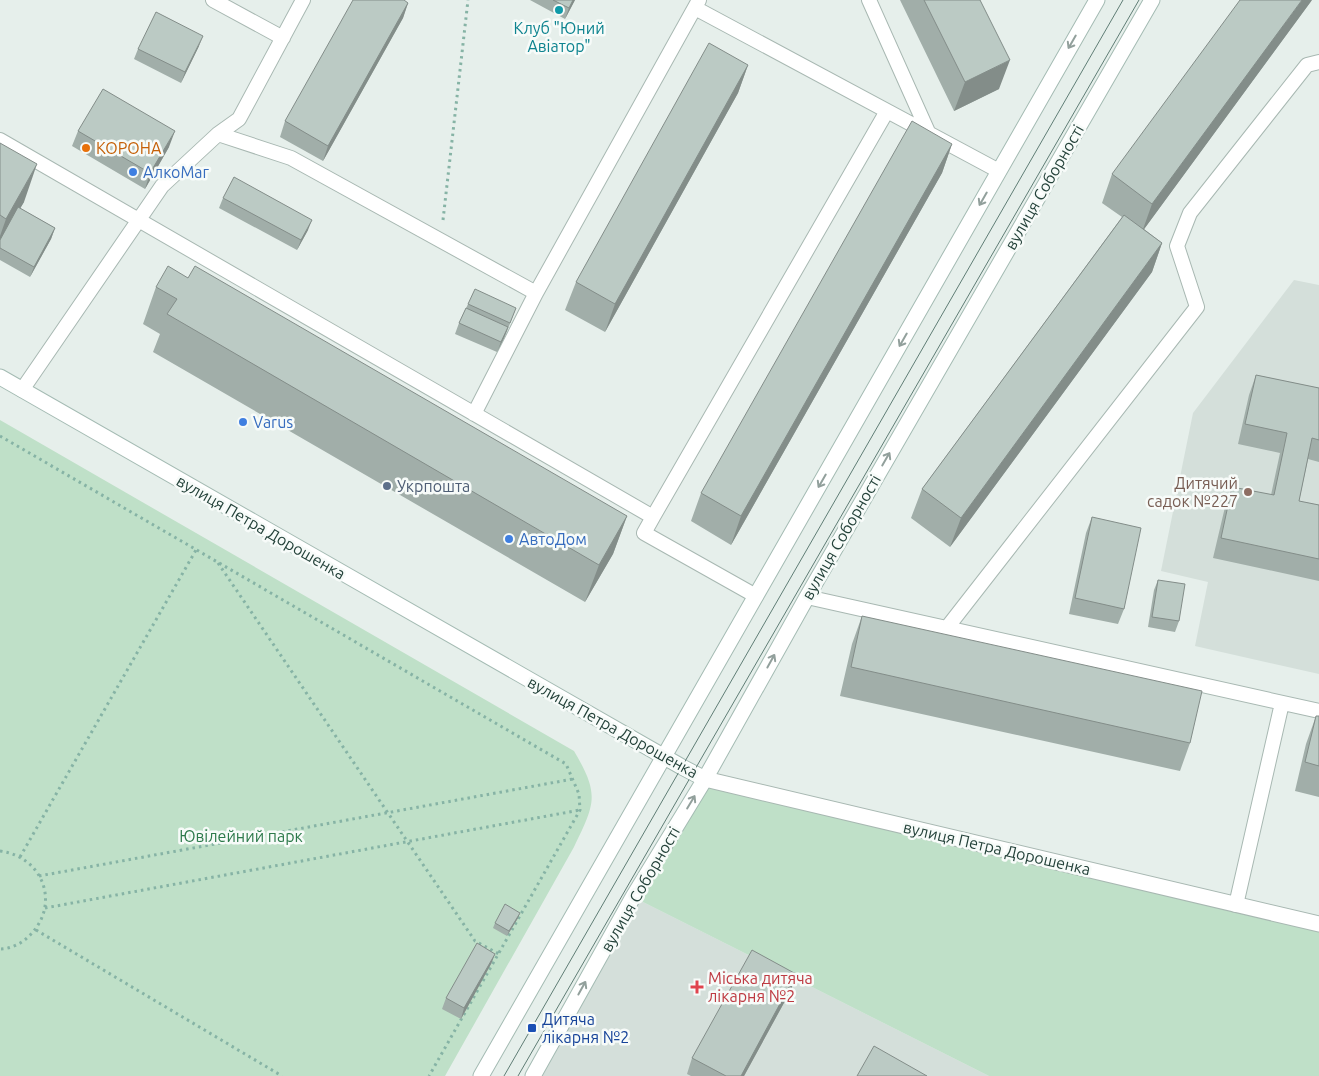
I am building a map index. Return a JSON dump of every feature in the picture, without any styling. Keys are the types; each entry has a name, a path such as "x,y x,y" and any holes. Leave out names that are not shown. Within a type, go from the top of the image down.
{"main road":[{"path":"481,1076 1096,0"},
{"name":"вулиця Соборності","path":"533,1076 633,897 705,779 807,596 1152,0"},
{"name":"вулиця Петра Дорошенка","path":"0,377 705,779 1319,924"}],"lane":[{"path":"213,0 283,38"},
{"path":"22,390 162,186 218,134 239,119 303,0"},
{"path":"869,0 929,134"},
{"path":"474,414 536,293 697,4 887,111 999,171"},
{"path":"946,629 1197,307 1177,246 1190,213 1307,64 1319,62"},
{"path":"756,596 644,533 887,111"},
{"path":"218,134 291,158 536,293"},
{"path":"0,140 653,517"},
{"path":"807,596 946,629 1319,711"},
{"path":"1236,905 1282,703"}],"path":[{"path":"441,240 468,0"},
{"path":"0,436 566,764 579,794 580,810 429,1076"},
{"path":"20,856 196,550"},
{"path":"217,562 475,941 499,954"},
{"path":"39,876 574,780"},
{"path":"45,908 580,810"},
{"path":"0,851 20,856 31,865 44,886 45,908 42,920 36,930 22,942 5,949 0,949"},
{"path":"36,930 282,1076"}],"shaded area":[{"name":"Дитячий садок №227","path":"1294,280 1319,285 1319,674 1195,646 1208,582 1161,571 1193,413"},
{"name":"Міська дитяча лікарня №2","path":"633,897 989,1076 533,1076"}],"green space":[{"name":"Ювілейний парк","path":"0,420 574,751 588,778 591,789 592,799 587,820 574,847 445,1076 0,1076"},
{"path":"705,779 1319,924 1319,1076 989,1076 633,897"}],"building":[{"path":"353,0 404,0 408,3 328,146 285,121"},
{"path":"553,0 573,0 569,8"},
{"path":"924,0 980,0 1010,60 965,82"},
{"path":"1240,0 1302,0 1152,204 1112,174"},
{"path":"156,12 203,36 185,72 138,49"},
{"path":"709,43 748,65 615,304 576,282"},
{"path":"103,89 175,131 150,173 78,131"},
{"path":"912,121 952,144 741,516 701,493"},
{"path":"0,143 37,164 6,219 0,215"},
{"path":"234,177 312,220 301,240 223,198"},
{"path":"18,207 55,228 34,267 0,248 0,240"},
{"path":"1124,215 1162,243 961,518 922,489"},
{"path":"168,266 188,278 195,266 627,516 599,565 167,314 177,299 156,287"},
{"path":"475,289 516,308 510,323 468,304"},
{"path":"466,308 508,327 501,342 459,323"},
{"path":"1256,375 1319,388 1319,440 1312,438 1299,501 1319,505 1319,559 1221,538 1232,487 1274,495 1287,433 1245,424"},
{"path":"1092,517 1141,528 1124,609 1075,598"},
{"path":"1158,580 1185,584 1179,621 1152,617"},
{"path":"862,616 1202,691 1190,743 851,667"},
{"path":"1316,716 1319,716 1319,766 1305,762"},
{"path":"505,904 520,913 509,931 495,923"},
{"path":"477,943 495,954 464,1008 446,998"},
{"path":"752,950 796,974 741,1076 726,1076 692,1058"},
{"path":"874,1046 927,1076 857,1076"}],"tram line":[{"path":"504,1076 1123,0"},
{"path":"518,1076 1139,0"}],"place":[{"name":"Клуб \"Юний Авіатор\"","path":"559,10"},
{"name":"КОРОНА","path":"86,148"},
{"name":"АлкоМаг","path":"133,172"},
{"name":"Varus","path":"243,422"},
{"name":"Укрпошта","path":"387,486"},
{"name":"Дитячий садок №227","path":"1248,492"},
{"name":"АвтоДом","path":"509,539"},
{"name":"Міська дитяча лікарня №2","path":"697,987"},
{"name":"Дитяча лікарня №2","path":"532,1028"}]}
